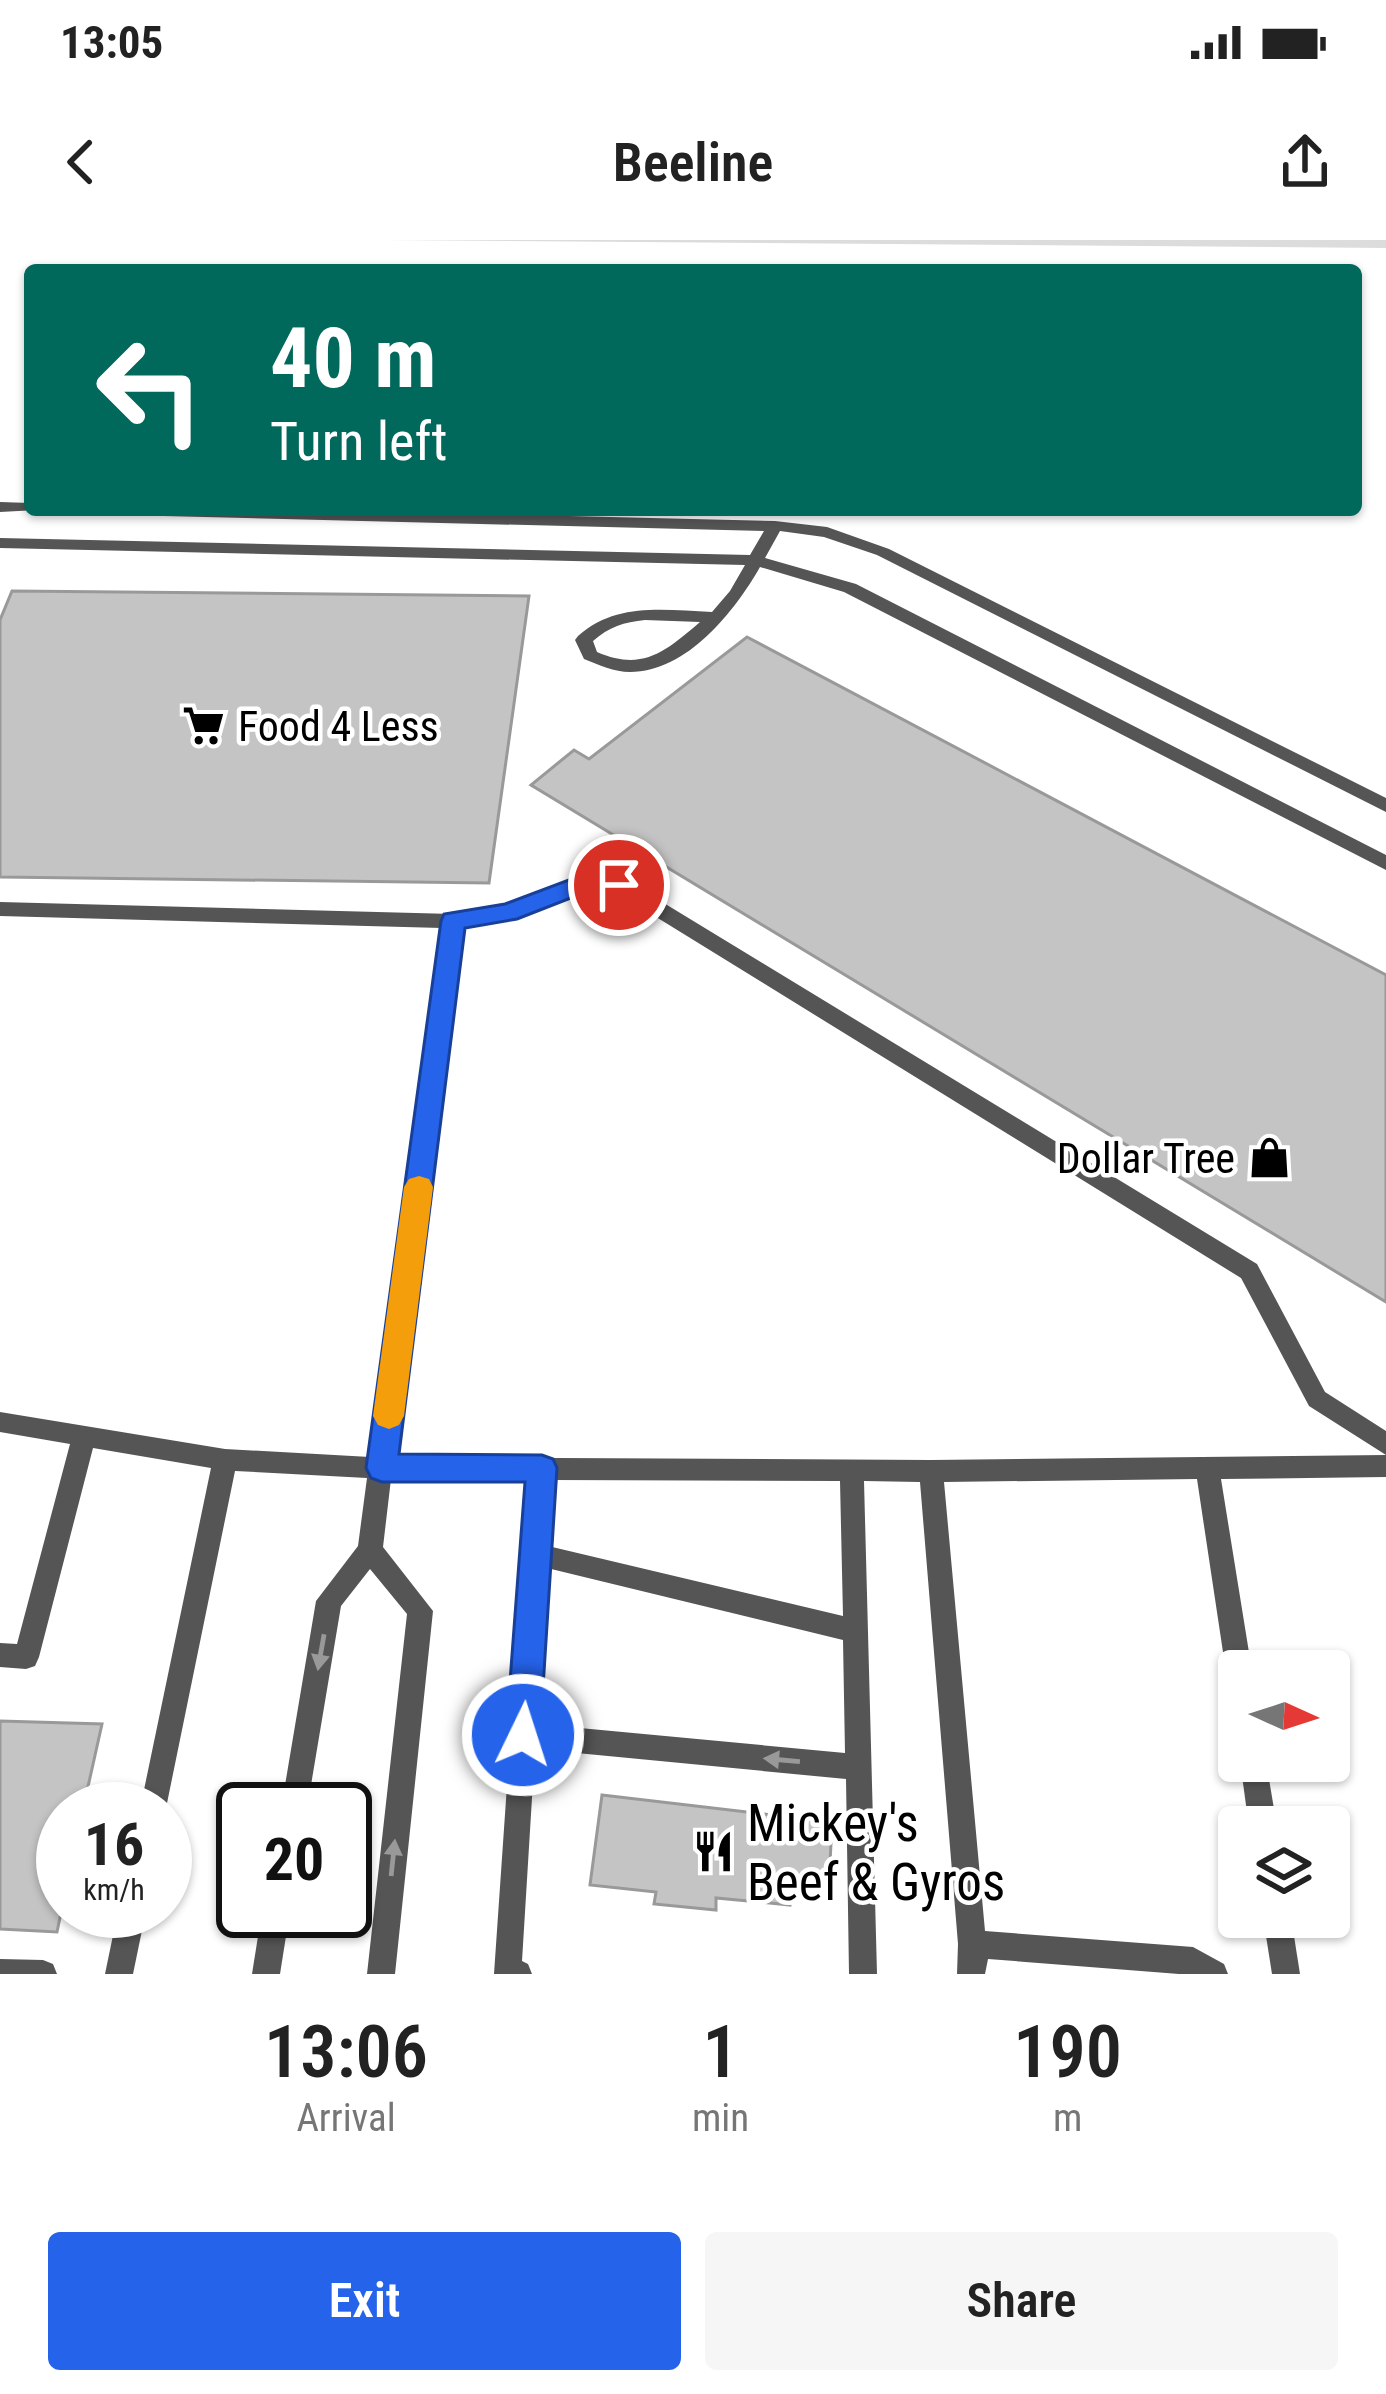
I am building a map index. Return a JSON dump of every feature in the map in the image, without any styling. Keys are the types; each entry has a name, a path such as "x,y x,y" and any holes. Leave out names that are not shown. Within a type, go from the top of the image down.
{"lane":[{"path":"368,516 775,526 827,532 884,552 1386,806"},
{"path":"716,617 614,616 598,623 584,640 590,655 628,669 649,668 670,658 716,617 737,593 775,526"},
{"path":"0,543 756,560 850,588 1386,863"},
{"path":"0,908 453,921 508,913 590,881 619,885 1249,1271 1317,1399 1386,1444"},
{"path":"299,1782 329,1601 370,1550 453,921"},
{"path":"0,1422 225,1460 382,1468 931,1471 1386,1466"},
{"path":"0,1655 26,1657 84,1436"},
{"path":"159,1782 225,1460"},
{"path":"518,1974 507,1972 542,1468"},
{"path":"1207,1468 1236,1650"},
{"path":"852,1470 863,1974"},
{"path":"931,1471 972,1944 970,1974"},
{"path":"370,1550 420,1611 381,1974"},
{"path":"536,1554 856,1631"},
{"path":"523,1735 860,1767"},
{"path":"119,1974 126,1938"},
{"path":"266,1974 272,1938"},
{"path":"1280,1938 1286,1974"},
{"path":"972,1944 983,1974"},
{"path":"972,1944 1193,1961 1214,1974"},
{"path":"0,1972 43,1974"}],"shaded area":[{"path":"385,240 1386,240 1386,248"}],"building":[{"path":"12,591 529,596 489,883 0,877 0,620"},
{"path":"747,637 1386,975 1386,1302 531,785 574,750 589,759"},
{"path":"0,1721 102,1724 89,1782 36,1782 36,1931 0,1929"},
{"name":"Mickey's Beef & Gyros","path":"602,1795 832,1822 829,1885 792,1882 790,1905 716,1898 716,1910 654,1904 656,1892 590,1885"}],"slow traffic":[{"path":"389,1416 419,1187"}],"place":[{"name":"Food 4 Less","path":"204,726"},
{"name":"Dollar Tree","path":"1269,1158"},
{"name":"Mickey's Beef & Gyros","path":"713,1852"}],"route":[{"path":"523,1735 542,1468 382,1468 453,921 508,913 590,881 619,885"}]}
